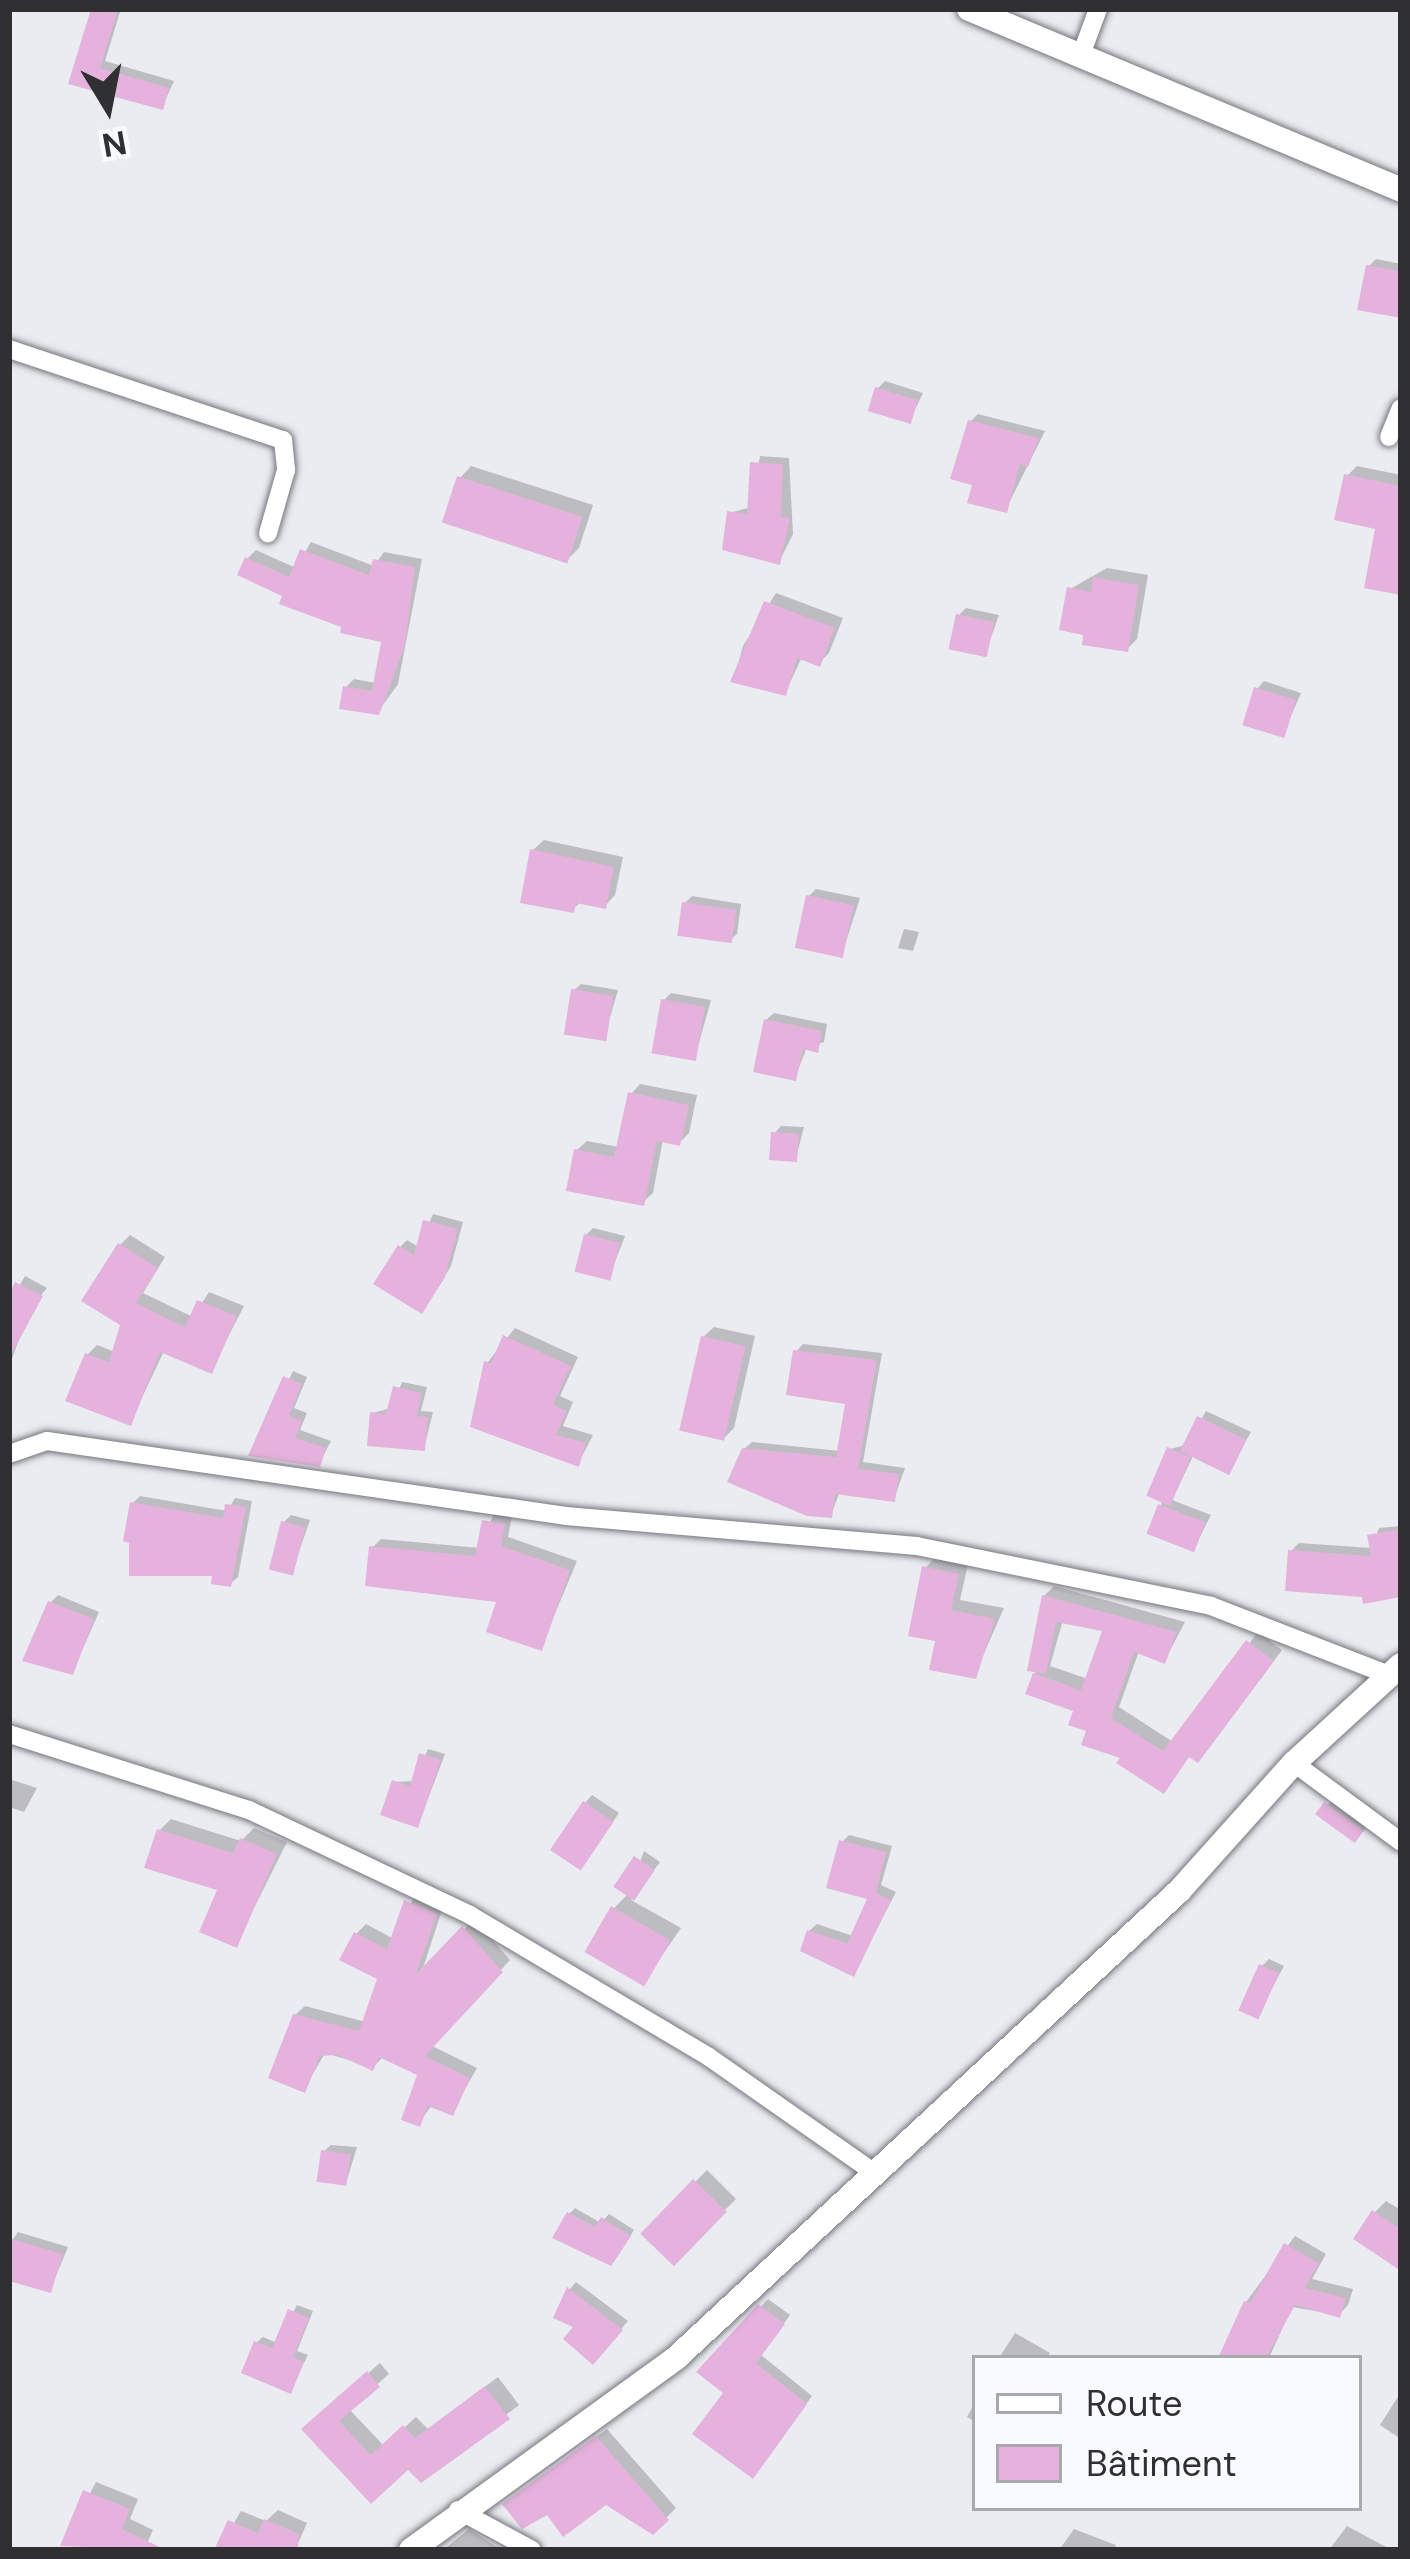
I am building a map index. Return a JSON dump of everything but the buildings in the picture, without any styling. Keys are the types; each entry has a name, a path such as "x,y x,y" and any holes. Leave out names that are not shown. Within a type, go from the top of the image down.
{"street":[{"path":"969,9 1401,190"},
{"path":"1082,55 1098,9"},
{"path":"9,349 283,440 286,470 268,533"},
{"path":"1389,437 1401,408"},
{"path":"9,1454 46,1442 566,1516 917,1546 1211,1606 1393,1670 1294,1763 1179,1891 676,2357 458,2510 411,2550"},
{"path":"9,1734 248,1810 470,1915 709,2057 873,2172"},
{"path":"1294,1763 1401,1842"},
{"path":"458,2510 532,2550"}]}
